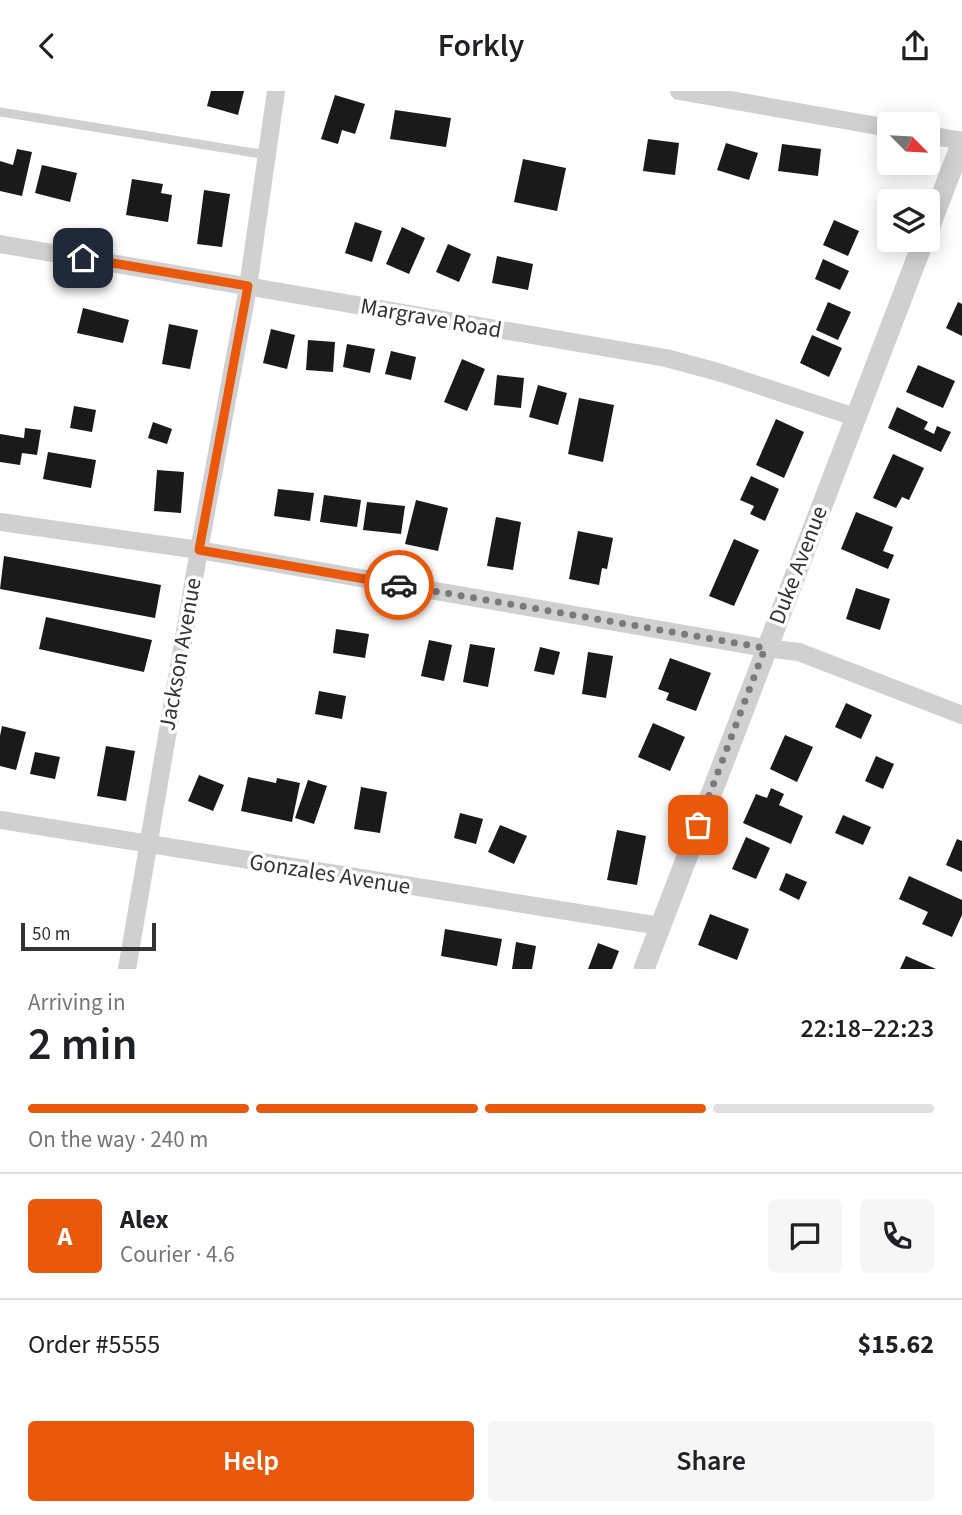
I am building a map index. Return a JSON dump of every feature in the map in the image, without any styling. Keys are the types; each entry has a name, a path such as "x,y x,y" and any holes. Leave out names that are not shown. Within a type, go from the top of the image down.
{"street":[{"name":"Jackson Avenue","path":"127,969 199,550 248,286 276,91"},
{"path":"679,91 877,126"},
{"path":"940,137 962,142 940,200"},
{"name":"Margrave Road","path":"0,244 666,358 718,372 855,417"},
{"name":"Duke Avenue","path":"644,969 765,648 919,252"},
{"path":"0,522 199,550 799,652 962,715"},
{"name":"Gonzales Avenue","path":"1,820 660,926"}],"lane":[{"path":"0,112 267,155"}],"building":[{"path":"211,91 244,91 238,115 207,106"},
{"path":"335,95 365,104 355,134 342,130 338,144 321,139"},
{"path":"395,110 451,118 446,147 390,139"},
{"path":"648,139 679,143 675,175 643,171"},
{"path":"726,143 758,153 749,180 717,170"},
{"path":"782,144 821,149 818,176 778,171"},
{"path":"17,149 32,152 22,196 0,191 0,161 13,165"},
{"path":"523,159 566,168 557,211 514,202"},
{"path":"42,165 77,173 70,202 35,193"},
{"path":"132,179 163,184 161,193 172,195 168,222 126,215"},
{"path":"204,190 230,194 222,247 197,244"},
{"path":"834,220 859,231 848,256 823,245"},
{"path":"355,222 382,231 372,262 345,253"},
{"path":"402,227 425,238 409,274 386,264"},
{"path":"448,244 471,254 459,282 436,272"},
{"path":"497,256 533,264 528,290 492,283"},
{"path":"823,259 849,271 840,290 815,279"},
{"path":"828,302 851,312 838,340 816,330"},
{"path":"958,302 962,304 962,336 946,328"},
{"path":"83,308 129,320 123,343 77,333"},
{"path":"169,324 198,330 190,369 162,364"},
{"path":"271,329 295,335 287,369 263,363"},
{"path":"812,335 842,348 829,377 800,363"},
{"path":"308,340 335,342 333,372 306,370"},
{"path":"347,344 375,349 370,373 343,367"},
{"path":"391,351 416,357 411,380 385,374"},
{"path":"462,359 485,369 467,411 444,402"},
{"path":"918,365 955,381 943,408 906,392"},
{"path":"497,375 524,378 521,408 494,405"},
{"path":"538,385 567,393 558,425 529,417"},
{"path":"579,398 614,405 603,462 568,454"},
{"path":"74,406 96,410 92,432 70,428"},
{"path":"897,407 928,422 924,429 934,434 937,426 951,432 941,452 888,428"},
{"path":"776,419 804,432 784,478 756,465"},
{"path":"153,422 172,429 167,444 148,438"},
{"path":"25,428 41,430 37,455 22,453 20,465 0,462 0,434 24,438"},
{"path":"48,452 96,460 91,488 43,479"},
{"path":"893,454 924,468 909,500 902,497 896,508 873,498"},
{"path":"157,470 184,472 181,513 154,511"},
{"path":"751,476 779,489 765,521 750,514 754,506 740,500"},
{"path":"278,489 314,493 310,521 274,516"},
{"path":"324,495 361,500 357,527 320,522"},
{"path":"416,500 448,508 438,551 405,544"},
{"path":"367,502 405,506 401,534 363,530"},
{"path":"856,512 893,527 883,551 894,555 888,569 841,549"},
{"path":"496,517 521,522 513,570 487,566"},
{"path":"578,531 613,538 607,569 602,568 599,585 569,579"},
{"path":"734,539 759,550 734,606 709,596"},
{"path":"4,556 161,585 155,618 0,589"},
{"path":"856,588 890,599 880,630 846,619"},
{"path":"46,617 152,640 144,672 39,649"},
{"path":"336,629 369,634 365,658 333,653"},
{"path":"429,640 452,645 444,681 421,676"},
{"path":"470,644 495,648 488,687 463,682"},
{"path":"540,647 560,652 554,675 534,671"},
{"path":"588,652 613,656 606,698 582,694"},
{"path":"670,658 711,673 696,711 666,700 669,693 658,689"},
{"path":"319,691 346,696 342,719 315,714"},
{"path":"846,703 872,715 861,739 835,727"},
{"path":"653,723 685,737 670,771 638,757"},
{"path":"2,726 26,732 16,770 0,766"},
{"path":"785,735 813,747 797,782 770,769"},
{"path":"106,746 135,751 126,801 97,796"},
{"path":"35,752 60,757 55,779 30,774"},
{"path":"876,756 894,764 883,789 865,781"},
{"path":"199,775 224,785 213,811 188,801"},
{"path":"248,777 276,783 277,778 300,783 292,822 241,811"},
{"path":"308,780 327,786 314,824 295,818"},
{"path":"361,787 387,792 380,833 354,829"},
{"path":"771,788 784,794 779,805 803,816 791,844 743,823 756,794 767,798"},
{"path":"460,813 483,819 476,844 454,838"},
{"path":"843,815 871,827 863,845 835,833"},
{"path":"500,825 527,836 514,864 488,852"},
{"path":"617,830 646,836 637,885 607,880"},
{"path":"746,837 770,848 756,879 732,869"},
{"path":"957,839 962,841 962,872 946,865"},
{"path":"786,873 807,882 799,900 779,890"},
{"path":"909,876 962,900 962,915 952,937 922,924 928,912 899,899"},
{"path":"710,914 749,929 737,960 698,945"},
{"path":"445,929 502,939 497,966 441,956"},
{"path":"516,942 536,946 532,969 512,969"},
{"path":"598,943 619,951 612,969 588,969"},
{"path":"906,956 936,969 900,969"}],"way so far":[{"path":"399,585 765,648 698,825"}],"route":[{"path":"83,258 248,286 199,550 399,585"}]}
